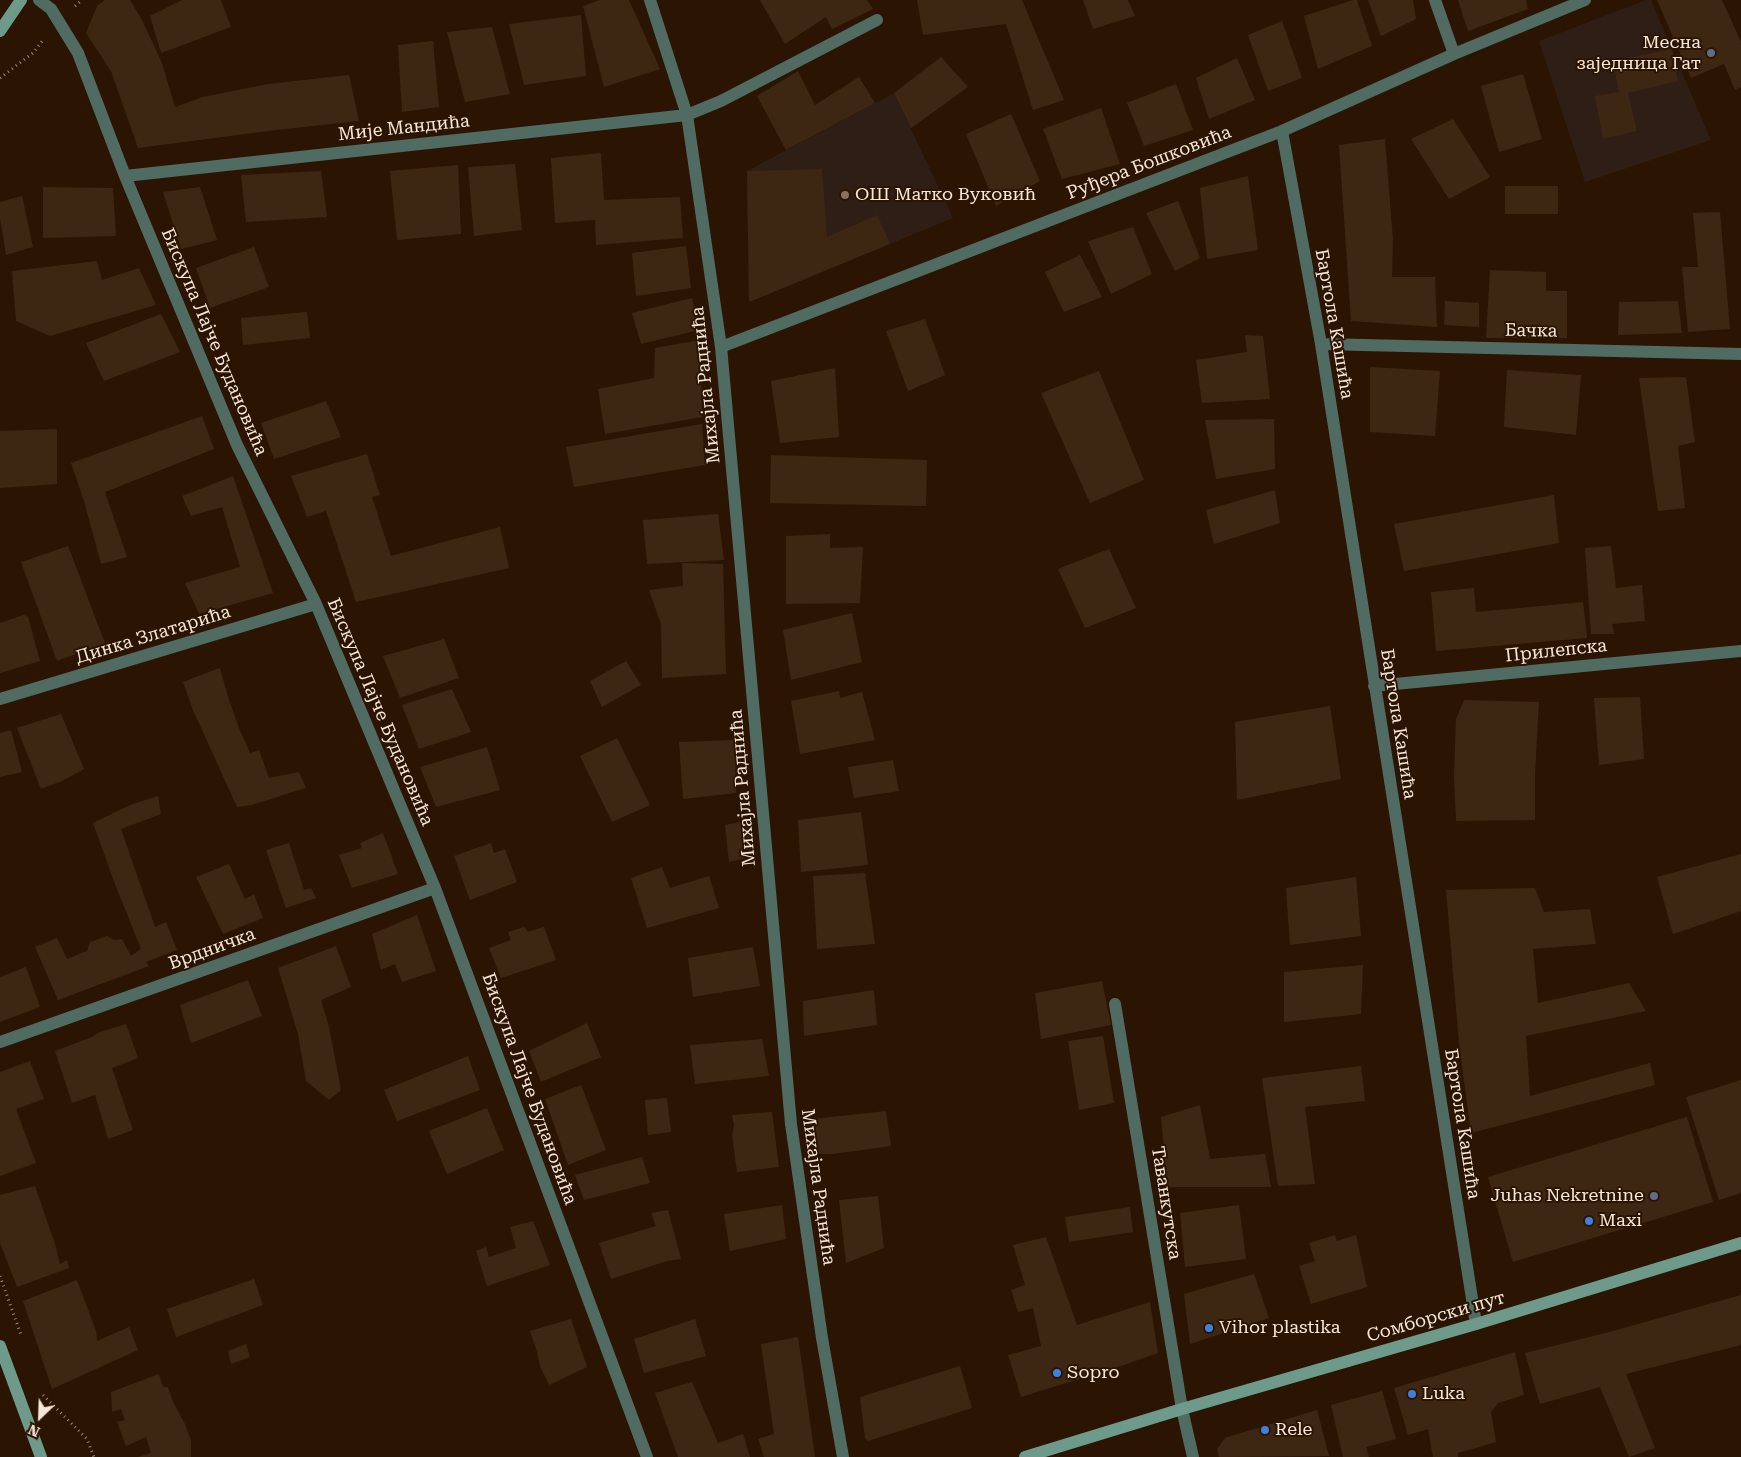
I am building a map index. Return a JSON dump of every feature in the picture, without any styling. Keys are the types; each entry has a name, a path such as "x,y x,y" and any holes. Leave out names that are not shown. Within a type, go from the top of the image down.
{"main road":[{"path":"0,31 21,0"},
{"name":"Сомборски пут","path":"1026,1457 1182,1409 1476,1324 1741,1243"},
{"path":"0,1346 41,1457"}],"street":[{"name":"Бискупа Лајче Будановића","path":"39,0 51,10 78,53 125,176 237,445 316,604 435,888 647,1457"},
{"name":"Михајла Раднића","path":"650,0 686,116 721,347 791,1124 822,1338 843,1457"},
{"path":"1435,0 1454,54"},
{"name":"Руђера Бошковића","path":"721,347 1282,131 1454,54 1585,0"},
{"path":"686,116 721,101 877,20"},
{"name":"Мије Мандића","path":"125,176 686,116"},
{"name":"Бартола Кашића","path":"1282,131 1321,344 1476,1324"},
{"name":"Бачка","path":"1321,344 1741,354"},
{"name":"Динка Златарића","path":"0,698 316,604"},
{"name":"Прилепска","path":"1374,686 1741,651"},
{"name":"Врдничка","path":"0,1042 435,888"},
{"name":"Таванкутска","path":"1115,1004 1182,1409 1193,1457"}],"path":[{"path":"0,1276 24,1341"},
{"path":"40,1387 44,1396 88,1439 94,1457"}],"shaded area":[{"path":"1646,0 1651,0 1711,140 1585,182 1539,41"},
{"name":"ОШ Матко Вуковић","path":"894,93 953,218 749,302 747,171"}],"building":[{"path":"105,0 130,0 143,22 162,63 175,107 203,97 268,84 349,75 359,121 138,148 111,71 86,33 97,6"},
{"path":"182,0 221,0 231,27 161,53 150,16"},
{"path":"600,0 629,0 660,69 604,87 583,6"},
{"path":"760,0 867,0 873,9 832,29 826,17 785,44"},
{"path":"917,0 1022,0 1064,100 1033,110 1006,24 923,35"},
{"path":"1083,0 1128,0 1135,16 1093,29"},
{"path":"1357,0 1372,46 1318,69 1304,16"},
{"path":"1368,0 1413,0 1416,19 1381,36"},
{"path":"1458,0 1526,0 1528,9 1468,31"},
{"name":"Месна заједница Гат","path":"1657,0 1722,0 1741,42 1741,87 1735,90 1724,64 1691,78"},
{"path":"581,15 586,76 524,85 509,24"},
{"path":"1282,21 1302,78 1268,91 1248,35"},
{"path":"492,27 510,94 465,102 447,32"},
{"path":"433,41 439,107 402,112 398,45"},
{"path":"1672,49 1678,81 1628,93 1637,131 1603,139 1595,96 1619,92 1613,61"},
{"path":"941,57 968,87 911,128 894,93"},
{"path":"1237,58 1255,100 1209,119 1196,78"},
{"path":"798,71 815,105 859,77 875,103 786,150 757,96"},
{"path":"1523,74 1542,139 1499,152 1481,86"},
{"path":"1176,84 1193,130 1144,146 1127,103"},
{"path":"1101,108 1120,164 1062,179 1043,129"},
{"path":"1011,114 1040,181 996,206 966,134"},
{"path":"1453,119 1490,177 1449,199 1411,139"},
{"path":"1385,139 1393,240 1392,277 1435,277 1437,327 1351,321 1339,145"},
{"path":"601,153 604,200 680,197 683,238 596,245 595,220 555,223 551,158"},
{"path":"515,164 522,230 474,236 468,167"},
{"path":"458,165 461,234 397,240 390,171"},
{"path":"822,169 827,237 877,215 890,244 749,302 747,171"},
{"path":"321,171 327,217 246,222 241,175"},
{"path":"1248,176 1258,250 1207,259 1200,188"},
{"path":"1505,186 1558,186 1558,214 1505,214"},
{"path":"43,187 113,188 116,236 43,238"},
{"path":"200,187 217,240 181,249 163,192"},
{"path":"22,196 33,247 6,255 0,218 0,202"},
{"path":"1178,201 1200,258 1175,271 1146,213"},
{"path":"1720,212 1730,329 1688,332 1682,267 1698,267 1693,213"},
{"path":"1133,227 1152,274 1111,294 1088,241"},
{"path":"686,246 691,288 636,296 632,253"},
{"path":"254,247 269,287 210,308 196,268"},
{"path":"1080,255 1102,297 1064,312 1045,272"},
{"path":"97,261 102,280 139,268 156,305 50,336 16,321 12,271"},
{"path":"1490,270 1546,272 1546,291 1567,291 1567,338 1486,338"},
{"path":"692,298 699,330 641,344 632,313"},
{"path":"1445,301 1479,303 1479,327 1444,325"},
{"path":"1678,301 1682,333 1618,335 1619,302"},
{"path":"307,312 310,338 243,345 241,318"},
{"path":"161,314 180,352 104,381 86,343"},
{"path":"925,319 945,375 908,391 886,331"},
{"path":"1245,335 1263,336 1270,399 1202,403 1196,360 1247,352"},
{"path":"700,340 702,417 605,434 598,389 654,378 655,348"},
{"path":"1370,367 1440,371 1435,436 1370,432"},
{"path":"835,368 839,437 780,443 771,381"},
{"path":"1507,370 1581,375 1576,435 1504,427"},
{"path":"1099,371 1144,480 1090,503 1041,393"},
{"path":"1686,377 1695,442 1678,446 1685,508 1658,511 1639,378"},
{"path":"326,401 341,437 274,459 261,423"},
{"path":"202,416 214,449 105,492 127,557 101,564 84,501 71,463"},
{"path":"1274,419 1275,469 1216,479 1205,420"},
{"path":"702,424 705,465 574,487 566,447"},
{"path":"57,429 57,484 0,488 0,431"},
{"path":"367,454 380,495 372,497 391,556 500,527 509,568 356,602 326,511 307,517 291,476"},
{"path":"771,455 927,460 926,506 770,503"},
{"path":"233,476 273,593 199,614 185,583 240,567 222,507 191,516 182,496"},
{"path":"1275,490 1280,523 1214,544 1206,510"},
{"path":"1554,495 1559,543 1404,571 1394,524"},
{"path":"718,514 724,560 647,564 643,520"},
{"path":"830,534 830,548 863,547 860,603 786,604 786,536"},
{"path":"68,546 105,643 57,661 21,562"},
{"path":"1611,546 1616,588 1642,585 1645,621 1612,624 1614,634 1591,634 1585,548"},
{"path":"1109,549 1136,608 1085,628 1058,569"},
{"path":"682,563 723,564 726,674 662,678 661,624 649,590 683,586"},
{"path":"1474,588 1476,612 1583,602 1587,638 1436,651 1431,592"},
{"path":"852,613 862,662 791,680 783,630"},
{"path":"24,615 28,617 40,661 0,673 0,623"},
{"path":"444,639 459,678 400,698 383,656"},
{"path":"626,661 641,685 602,707 590,681"},
{"path":"220,668 229,700 250,753 259,750 269,778 299,772 306,788 251,805 237,807 193,710 183,682"},
{"path":"452,689 471,732 419,749 402,705"},
{"path":"839,691 840,698 862,692 875,740 800,754 791,701"},
{"path":"1640,697 1644,759 1599,765 1594,698"},
{"path":"1464,700 1539,702 1535,774 1535,820 1456,821 1454,776 1456,719"},
{"path":"1330,706 1341,779 1237,800 1235,722"},
{"path":"61,714 84,769 62,781 41,789 17,728"},
{"path":"11,730 22,772 0,777 0,733"},
{"path":"617,738 650,805 612,822 580,756"},
{"path":"735,740 736,793 683,799 679,742"},
{"path":"487,747 500,790 436,807 420,767"},
{"path":"893,760 899,791 854,798 848,767"},
{"path":"158,796 161,814 121,829 155,927 166,922 177,950 146,962 149,966 58,1000 35,947 57,938 67,959 87,951 90,942 107,936 114,940 122,939 131,956 141,949 93,823 130,805"},
{"path":"861,812 868,865 801,872 798,820"},
{"path":"748,820 751,857 729,862 725,825"},
{"path":"383,833 398,874 352,888 339,855 362,848 360,843"},
{"path":"289,843 304,890 311,888 316,898 286,908 266,850"},
{"path":"491,843 494,853 505,849 517,882 470,900 454,856"},
{"path":"1741,854 1741,911 1673,934 1657,877"},
{"path":"229,864 245,899 254,894 263,918 223,934 196,877"},
{"path":"662,867 670,888 709,876 719,908 647,928 631,878"},
{"path":"865,873 875,944 817,949 813,876"},
{"path":"1356,877 1361,936 1290,945 1286,888"},
{"path":"1535,888 1544,912 1590,909 1596,944 1533,949 1538,1003 1629,983 1646,1011 1526,1036 1530,1096 1650,1063 1655,1085 1471,1133 1459,1043 1446,890"},
{"path":"417,915 436,971 402,982 395,964 381,970 372,934"},
{"path":"524,927 528,932 544,927 556,960 501,978 489,948 511,940 508,932"},
{"path":"336,946 351,987 321,1000 329,1027 341,1090 329,1100 306,1081 298,1034 278,968"},
{"path":"753,947 760,986 693,997 688,958"},
{"path":"1363,965 1361,1014 1284,1022 1284,972"},
{"path":"26,967 40,1007 0,1022 0,977"},
{"path":"248,980 262,1016 191,1043 180,1005"},
{"path":"1102,981 1111,1025 1041,1039 1035,993"},
{"path":"874,990 877,1025 804,1036 803,1001"},
{"path":"587,1023 601,1057 541,1082 529,1051"},
{"path":"126,1024 138,1058 112,1068 133,1130 108,1139 95,1095 72,1103 55,1051 100,1032"},
{"path":"1103,1036 1114,1103 1079,1110 1068,1041"},
{"path":"762,1039 769,1076 695,1084 690,1045"},
{"path":"468,1056 480,1090 397,1121 384,1090"},
{"path":"30,1061 44,1099 16,1109 36,1163 0,1176 0,1072"},
{"path":"1361,1066 1365,1101 1305,1107 1315,1184 1278,1186 1262,1078"},
{"path":"1741,1080 1741,1193 1719,1200 1686,1097"},
{"path":"581,1085 606,1150 568,1165 545,1099"},
{"path":"667,1098 671,1132 648,1135 645,1100"},
{"path":"1200,1105 1210,1159 1265,1154 1271,1187 1167,1187 1161,1117"},
{"path":"487,1108 504,1150 447,1174 429,1131"},
{"path":"886,1111 891,1146 833,1154 818,1154 813,1119"},
{"path":"772,1112 779,1167 737,1172 732,1135 734,1125 732,1115"},
{"path":"1687,1117 1713,1202 1513,1262 1488,1177"},
{"path":"642,1157 650,1183 584,1200 575,1175"},
{"path":"35,1186 60,1264 67,1260 69,1268 17,1287 0,1243 0,1195"},
{"path":"878,1196 884,1248 846,1263 839,1200"},
{"path":"782,1205 786,1239 730,1251 724,1214"},
{"path":"1239,1205 1246,1259 1185,1267 1180,1213"},
{"path":"1130,1207 1133,1232 1069,1242 1065,1217"},
{"path":"668,1210 681,1259 667,1261 611,1279 599,1243 656,1226 651,1213"},
{"path":"533,1221 550,1265 487,1286 476,1251 486,1247 489,1257 516,1248 510,1227"},
{"path":"1335,1235 1337,1241 1356,1235 1367,1287 1311,1304 1299,1266 1315,1261 1309,1243"},
{"path":"1046,1237 1077,1325 1150,1302 1158,1353 1021,1397 1008,1355 1041,1346 1033,1308 1018,1312 1011,1290 1025,1285 1013,1245"},
{"path":"1254,1274 1269,1318 1190,1344 1184,1294"},
{"path":"254,1279 263,1305 176,1337 167,1309"},
{"path":"77,1280 96,1331 97,1341 129,1327 138,1350 52,1389 23,1301"},
{"path":"1741,1295 1741,1345 1626,1374 1655,1448 1629,1457 1600,1387 1540,1404 1525,1353 1613,1331"},
{"path":"571,1319 587,1367 549,1385 540,1366 530,1331"},
{"path":"695,1319 706,1356 644,1373 634,1339"},
{"path":"798,1337 815,1457 764,1457 758,1439 774,1434 761,1344"},
{"path":"246,1344 250,1357 231,1364 228,1351"},
{"path":"1515,1352 1524,1395 1498,1403 1491,1412 1496,1442 1458,1453 1458,1457 1433,1457 1428,1429 1408,1435 1394,1388"},
{"path":"960,1366 972,1408 868,1441 865,1438 860,1397"},
{"path":"159,1374 163,1387 168,1387 191,1440 191,1457 138,1457 151,1453 146,1437 126,1446 117,1422 125,1420 121,1409 112,1412 111,1392"},
{"path":"692,1382 718,1443 743,1434 750,1457 678,1457 655,1393"},
{"path":"1382,1391 1396,1439 1366,1447 1369,1457 1343,1457 1331,1405"},
{"path":"1317,1410 1329,1456 1219,1457 1217,1449 1225,1438"}],"place":[{"name":"Месна заједница Гат","path":"1711,53"},
{"name":"ОШ Матко Вуковић","path":"845,195"},
{"name":"Juhas Nekretnine","path":"1654,1196"},
{"name":"Maxi","path":"1589,1221"},
{"name":"Vihor plastika","path":"1209,1328"},
{"name":"Sopro","path":"1057,1373"},
{"name":"Luka","path":"1412,1394"},
{"name":"Rele","path":"1265,1430"}]}
